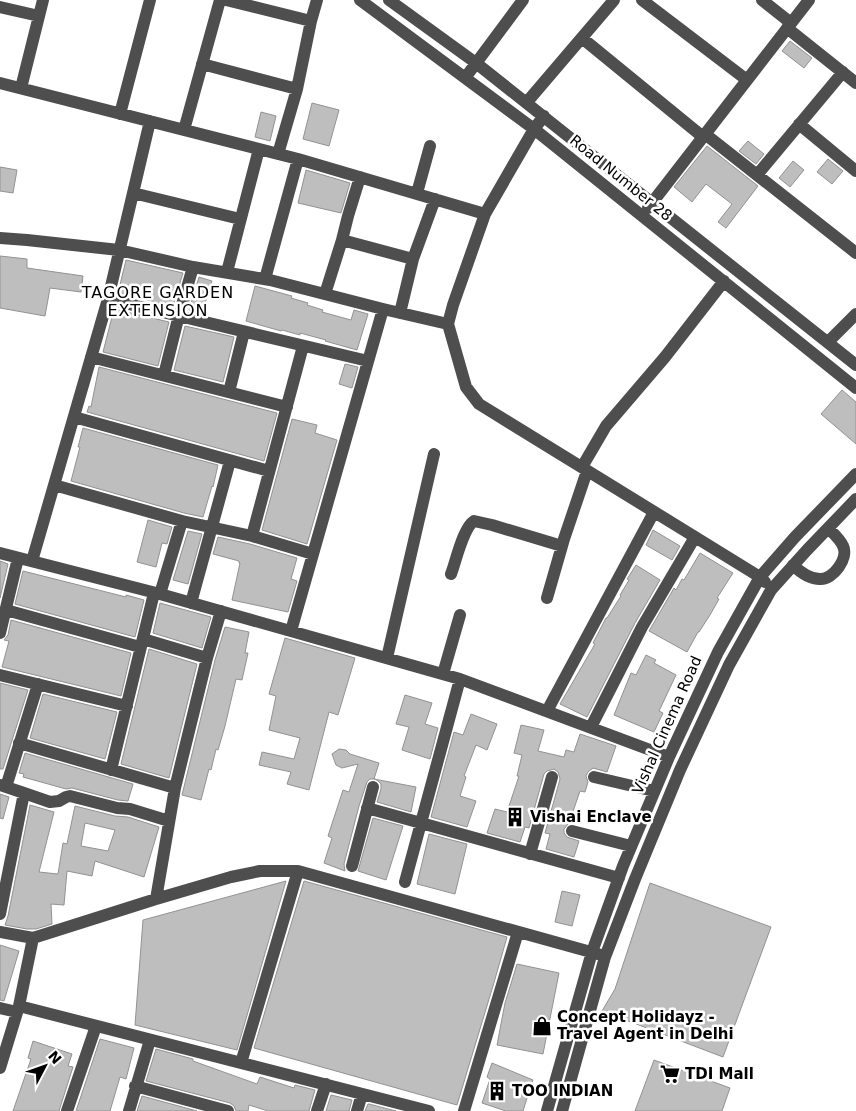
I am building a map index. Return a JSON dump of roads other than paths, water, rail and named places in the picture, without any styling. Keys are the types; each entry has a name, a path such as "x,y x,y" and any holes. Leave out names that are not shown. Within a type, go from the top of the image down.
{"street":[{"path":"21,88 43,0"},
{"path":"120,114 150,0"},
{"path":"184,130 220,0"},
{"path":"226,0 311,21"},
{"path":"278,154 297,89 317,0"},
{"name":"Road Number 28","path":"360,0 534,129 856,388"},
{"name":"Road Number 28","path":"389,0 476,63 544,116 856,365"},
{"path":"465,78 523,0"},
{"path":"526,102 614,0"},
{"path":"642,0 746,80"},
{"path":"762,0 856,83"},
{"path":"642,216 809,0"},
{"path":"0,7 39,16"},
{"path":"582,38 704,136 856,253"},
{"path":"202,64 297,89"},
{"path":"757,175 843,72"},
{"path":"0,83 298,159 485,214"},
{"path":"544,116 534,129 485,214 453,305 448,324 466,387 479,404 760,577 771,590"},
{"path":"32,561 108,299 150,121"},
{"path":"799,124 856,171"},
{"path":"417,193 430,146"},
{"path":"227,272 259,149"},
{"path":"265,279 298,159"},
{"path":"325,294 360,177"},
{"path":"133,193 240,219"},
{"path":"400,313 413,259 435,199"},
{"path":"0,238 119,250 265,279 448,324"},
{"path":"342,240 413,259"},
{"path":"164,375 193,266"},
{"path":"547,598 585,469 606,426 724,281"},
{"path":"108,299 368,361"},
{"path":"291,631 383,309"},
{"path":"828,342 856,314"},
{"path":"229,392 244,332"},
{"path":"252,536 303,346"},
{"path":"91,357 287,406"},
{"path":"74,417 269,471"},
{"path":"387,658 434,454"},
{"path":"191,603 230,461"},
{"name":"Vishal Cinema Road","path":"547,1111 592,952 621,872 654,791 718,652 760,577 795,537 856,474"},
{"path":"54,485 182,520 252,536 313,554"},
{"name":"Vishal Cinema Road","path":"562,1111 605,957 680,770 729,665 771,590 856,499"},
{"path":"547,711 654,512"},
{"path":"111,770 142,643 182,520"},
{"path":"451,574 464,534 469,524 474,521 562,546"},
{"path":"793,565 811,578 829,578 842,563 844,547 828,528"},
{"path":"591,727 642,627 696,537"},
{"path":"0,553 157,593 460,679 669,757"},
{"path":"0,633 18,558"},
{"path":"6,610 207,658"},
{"path":"156,899 175,788 207,658 221,611"},
{"path":"443,674 460,615"},
{"path":"0,674 128,706"},
{"path":"405,882 460,679"},
{"path":"38,684 3,786 50,802 59,801 70,796 117,808 130,809 169,821"},
{"path":"19,743 175,788"},
{"path":"530,854 552,777"},
{"path":"594,777 654,791"},
{"path":"352,866 373,787"},
{"path":"0,914 24,792"},
{"path":"368,808 530,854 621,872 639,870"},
{"path":"572,831 632,846"},
{"path":"0,932 34,938 231,877 260,871 298,871 605,957"},
{"path":"241,1063 298,871"},
{"path":"464,1111 518,932"},
{"path":"0,1068 18,1009 34,938"},
{"path":"0,1008 18,1009 96,1026 326,1084 412,1109 429,1111"},
{"path":"67,1111 96,1026"},
{"path":"129,1111 150,1040"},
{"path":"317,1111 326,1084"},
{"path":"135,1086 228,1111"},
{"path":"357,1111 362,1094"}],"place":[{"name":"Vishai Enclave","path":"515,817"},
{"name":"Concept Holidayz - Travel Agent in Delhi","path":"542,1026"},
{"name":"TDI Mall","path":"670,1074"},
{"name":"TOO INDIAN","path":"497,1091"}],"district":[{"name":"TAGORE GARDEN EXTENSION","path":"158,301"}]}
